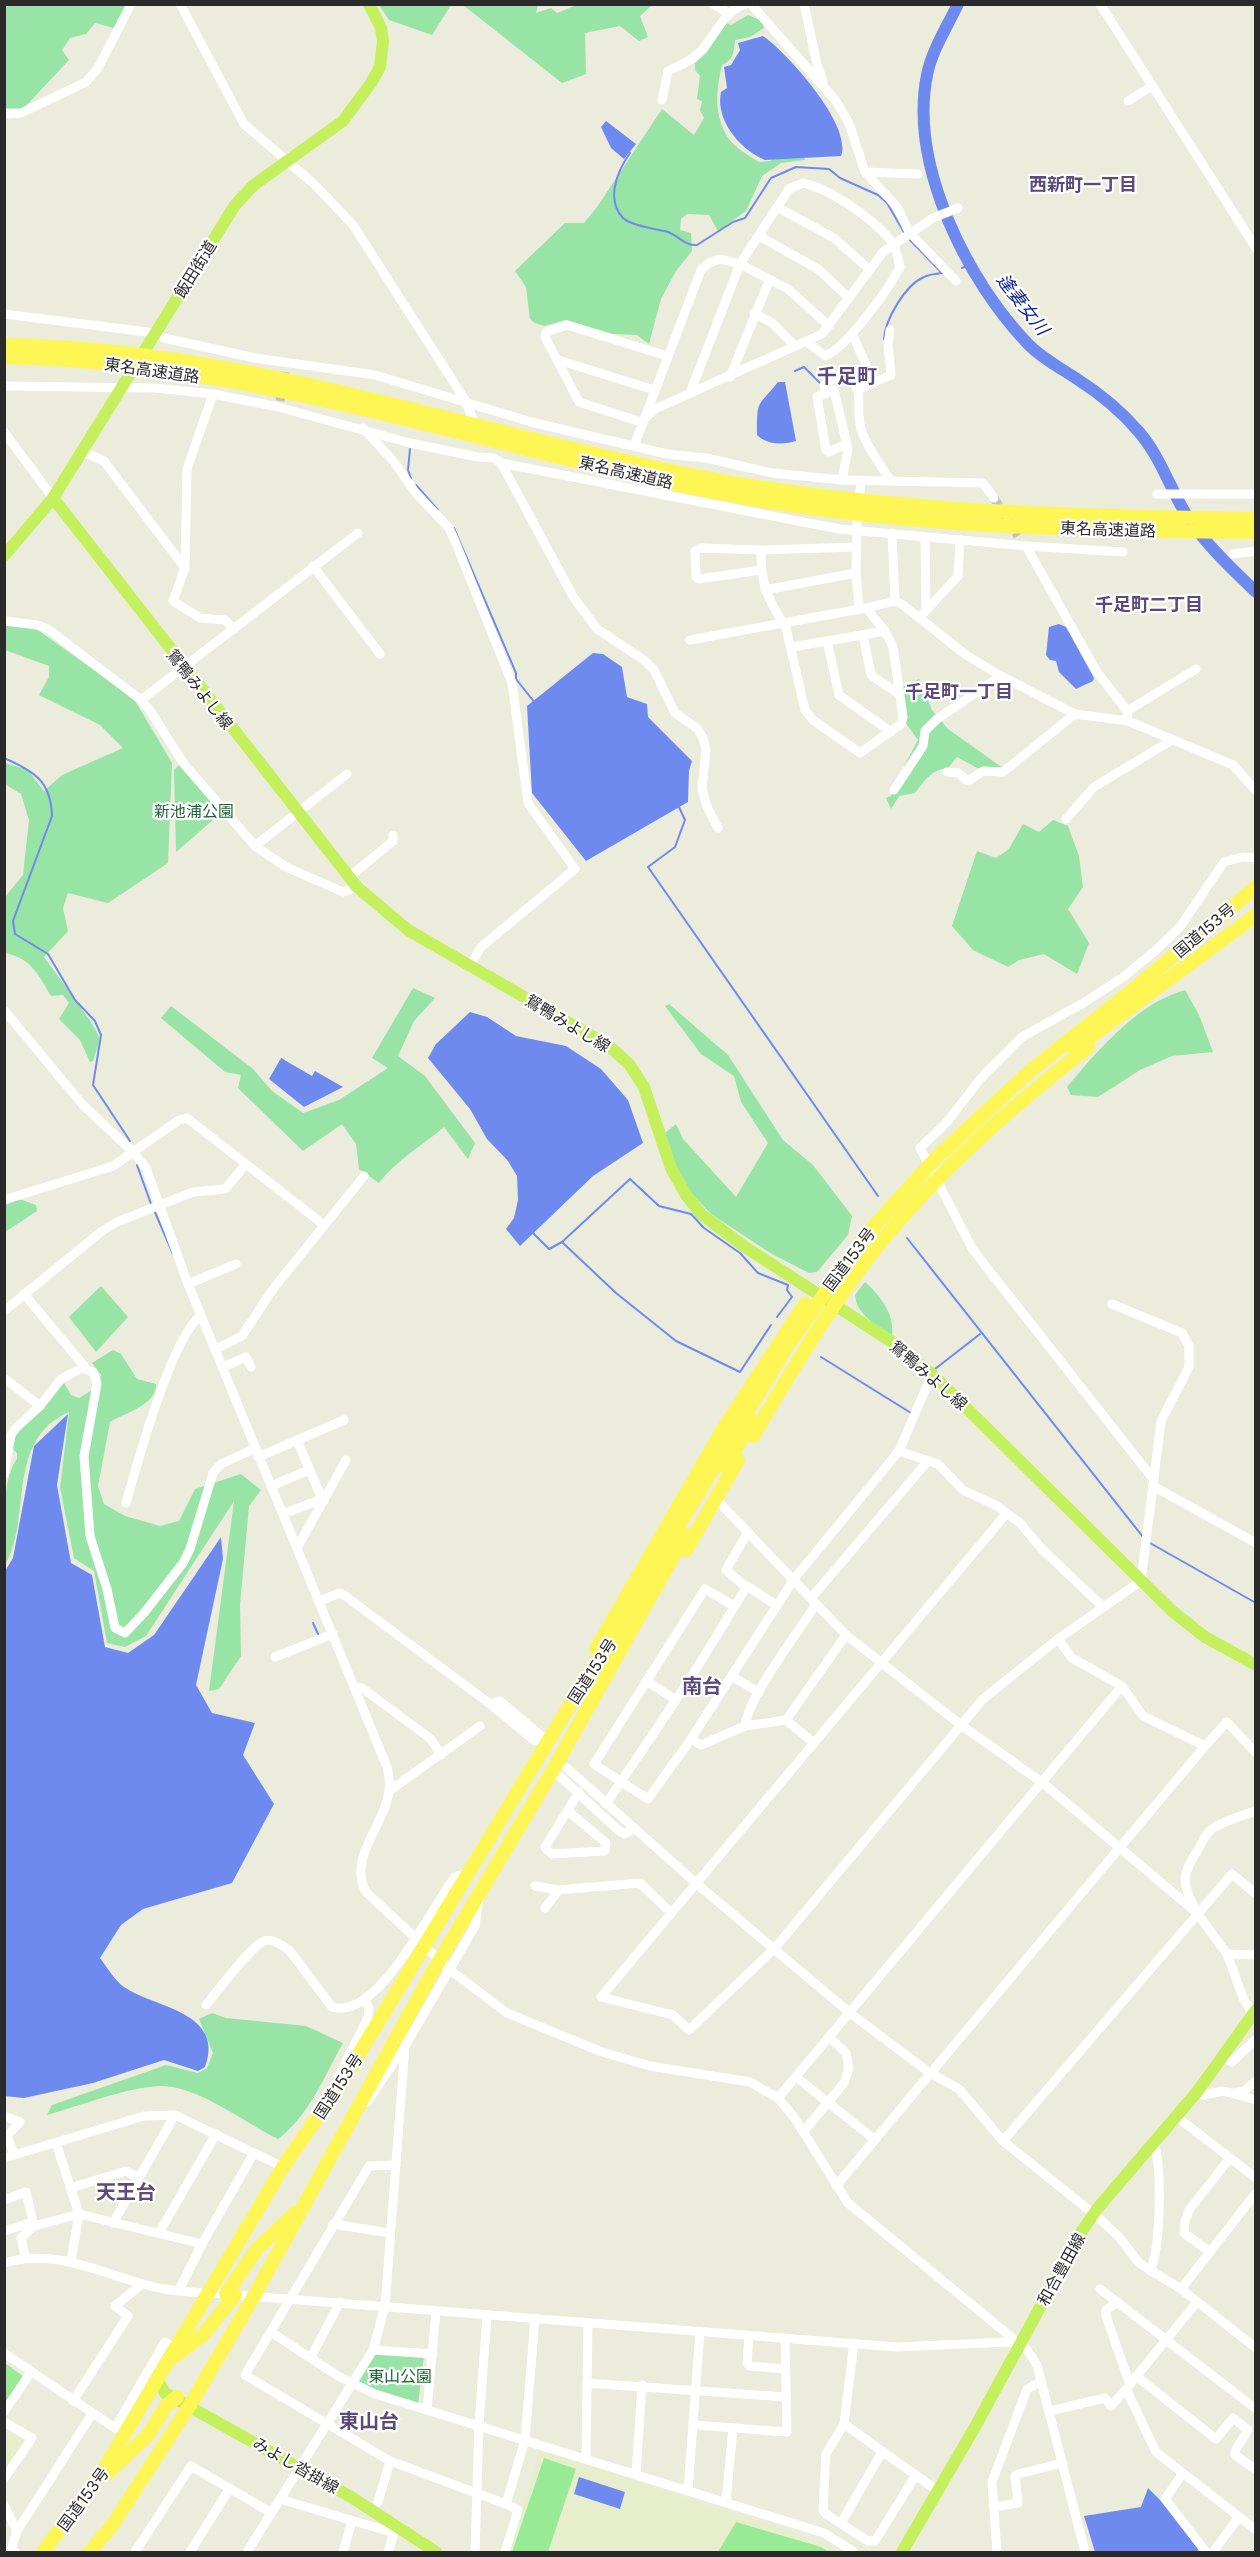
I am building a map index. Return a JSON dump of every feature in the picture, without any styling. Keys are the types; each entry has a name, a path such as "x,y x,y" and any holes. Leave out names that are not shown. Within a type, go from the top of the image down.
{"highway":[{"name":"東名高速道路","path":"4,345 105,351 239,370 348,392 645,466 840,500 982,511 1255,519"},
{"name":"東名高速道路","path":"4,357 156,369 268,388 355,406 646,477 819,510 936,521 1149,531 1256,532"},
{"name":"国道153号","path":"90,2553 113,2523 190,2405 327,2167 432,1973 560,1769 626,1640 815,1304 867,1234 906,1188 987,1109 1252,890"},
{"name":"国道153号","path":"43,2553 101,2474 283,2167 345,2077 467,1874 541,1741 577,1694 764,1393 838,1285 916,1189 997,1112 1068,1053 1256,915"},
{"path":"577,1694 576,1684 679,1504 760,1370 859,1231 924,1158 979,1104 1145,971 1157,969"},
{"path":"626,1640 636,1634 715,1498 835,1305 881,1242 1003,1115 1163,988 1171,976"},
{"path":"166,2363 204,2334 219,2318 257,2249 292,2217 327,2167"},
{"path":"71,2516 113,2468 148,2435 166,2406 177,2397"}],"main road":[{"name":"飯田街道","path":"4,556 53,498 235,205 254,185 343,121 377,73 383,53 383,34 369,4"},
{"name":"鴛鴨みよし線","path":"53,498 353,882 408,930 609,1046 629,1064 644,1087 670,1168 686,1195 701,1214 723,1232 892,1342 932,1374 1141,1581 1189,1625 1256,1665"},
{"name":"和合豊田線","path":"902,2553 1080,2234 1197,2092 1254,2014"},
{"name":"みよし沓掛線","path":"157,2379 165,2392 300,2467 435,2552"}],"street":[{"path":"4,114 21,113 86,82 98,68 131,4"},
{"path":"180,4 244,124 288,161 353,225 465,400 472,417"},
{"path":"713,4 730,14"},
{"path":"662,100 668,71 699,53 723,18 736,7 746,4"},
{"path":"751,4 824,87 849,123 865,172 897,207 909,232 956,281"},
{"path":"804,4 824,87"},
{"path":"1100,4 1256,248"},
{"path":"1128,101 1152,86"},
{"path":"865,172 918,174"},
{"path":"690,393 740,264 791,187 800,184 810,185 849,206 894,245 900,267 852,334 828,356 822,355 806,341"},
{"path":"777,207 834,238 870,270"},
{"path":"641,422 655,409 822,334 883,252 909,232 933,218 958,208"},
{"path":"759,236 818,269 849,298"},
{"path":"634,446 641,422 701,270 709,262 720,259 740,264 788,289 829,326"},
{"path":"730,377 769,280"},
{"path":"754,313 772,323 795,346"},
{"path":"4,314 155,333 164,338 244,356 375,375 465,400 531,422 634,446 771,473 842,480 983,483 994,498"},
{"path":"641,422 579,402 545,337 546,332 567,325 667,356"},
{"path":"859,389 889,378 892,371 888,345 890,330"},
{"path":"852,334 874,382"},
{"path":"558,360 654,390"},
{"path":"285,372 287,361"},
{"path":"826,393 824,385 844,372 859,389 861,431 891,482"},
{"path":"4,386 155,388 213,394 279,404 410,443 478,457 495,457 766,517 857,526 925,537 1123,552"},
{"path":"842,480 848,449 834,390 817,397 826,450 829,452 846,444"},
{"path":"213,394 187,469 185,568 173,601 200,618 225,620 234,628"},
{"path":"363,428 394,462 415,492 449,528 512,683 528,803 575,869 481,947 471,966"},
{"path":"4,432 53,498"},
{"path":"83,452 104,461 185,568"},
{"path":"495,457 574,597 597,629 644,660 654,670 675,714 697,728 706,750 702,789 707,807 718,828"},
{"path":"860,493 861,480"},
{"path":"1157,494 1256,494"},
{"path":"761,550 761,570 765,590 783,622 792,647 801,701 813,720 860,753 903,721 893,646 885,631 863,608 856,573 857,526"},
{"path":"141,700 358,533"},
{"path":"892,533 895,601"},
{"path":"925,537 926,609"},
{"path":"920,617 958,576 960,540"},
{"path":"1021,543 1097,672 1128,716 1172,740 1233,765 1256,791"},
{"path":"761,570 699,579 696,577 695,553 701,548 761,550 856,547"},
{"path":"1233,554 1256,551"},
{"path":"313,566 380,654"},
{"path":"765,590 856,573"},
{"path":"690,640 729,635 783,622 895,601 920,617 966,655 1001,676 1075,714 1128,716 1196,669"},
{"path":"4,621 37,625 48,629 141,700 184,764 255,846 286,867 343,892 393,841 393,835"},
{"path":"792,647 885,631"},
{"path":"863,635 871,675 899,694"},
{"path":"827,641 839,695 891,732"},
{"path":"894,790 923,746 925,731 937,719 1001,676"},
{"path":"947,772 958,773 968,780 983,771 1003,772 1075,714"},
{"path":"1066,819 1094,787 1172,740"},
{"path":"255,846 347,774"},
{"path":"1256,858 1243,857 1224,862 1180,927 1155,951 1085,1002 1022,1037 981,1078 946,1122 920,1148 936,1183 973,1250 1154,1483 1256,1543"},
{"path":"1218,949 1256,920"},
{"path":"4,1010 82,1104 133,1152 150,1175 188,1284 387,1767 389,1791 361,1861 362,1885 371,1897 450,1970 507,2013 594,2049 650,2066 750,2082 778,2098 803,2132 836,2186 861,2215 1011,2335 1036,2365 1050,2411 1085,2553"},
{"path":"4,1200 109,1168 179,1120 186,1118 324,1225"},
{"path":"4,1311 102,1231 193,1192 225,1189 246,1164"},
{"path":"216,1348 242,1336 273,1289 364,1176"},
{"path":"188,1284 236,1264"},
{"path":"24,1294 85,1367 93,1372 97,1384 84,1456 90,1536 107,1589 115,1628 119,1632 129,1631 183,1563 190,1549 213,1473 221,1464 297,1440 344,1420"},
{"path":"1006,1514 601,1996 673,2015 689,2030 774,1949 983,1699 1058,1639 1141,1581 1161,1421 1189,1367 1189,1346 1182,1333 1112,1304"},
{"path":"126,1503 173,1360 193,1322 201,1315"},
{"path":"223,1367 246,1357 251,1367"},
{"path":"4,1474 11,1435 40,1406 61,1379 85,1367"},
{"path":"734,1606 705,1589 594,1764 620,1783 648,1799 692,1739 794,1578 899,1451 932,1374"},
{"path":"4,1378 40,1406"},
{"path":"297,1440 323,1500"},
{"path":"899,1451 938,1464 963,1490 1020,1523 1042,1549 1103,1607"},
{"path":"297,1548 346,1460"},
{"path":"746,1726 747,1716 759,1693 814,1601 927,1462"},
{"path":"271,1486 309,1470"},
{"path":"715,1498 794,1578 846,1635 961,1725 1043,1783 1197,1913"},
{"path":"283,1514 323,1500"},
{"path":"748,1532 726,1570 746,1587 776,1605"},
{"path":"606,1804 692,1676 746,1587"},
{"path":"319,1600 340,1593 344,1595 490,1704 500,1701 541,1741"},
{"path":"274,1657 333,1634"},
{"path":"692,1739 701,1745 746,1726 786,1720 846,1635"},
{"path":"1058,1639 1072,1658 1122,1686 1143,1716 1205,1746"},
{"path":"692,1676 720,1694"},
{"path":"732,1676 759,1693"},
{"path":"648,1682 676,1700"},
{"path":"354,1686 362,1688 428,1736 441,1755"},
{"path":"778,2098 1122,1686"},
{"path":"786,1720 814,1743"},
{"path":"836,2186 1118,1848 1227,1722 1256,1753"},
{"path":"389,1791 480,1726"},
{"path":"560,1769 579,1792 618,1830 625,1834 633,1829"},
{"path":"560,1769 606,1804 850,2013 930,2073 959,2089 1003,2141 1100,2219 1119,2237 1139,2263 1180,2289 1256,2348"},
{"path":"568,1811 606,1843 605,1851 552,1854 546,1850 568,1811 579,1792"},
{"path":"1254,2014 1227,1954 1197,1913 1187,1891 1184,1876 1186,1868 1210,1830 1232,1818 1256,1811"},
{"path":"206,2005 246,1958 264,1941 270,1941 290,1951 332,2007 348,2007 364,1999 392,1971 452,1880 459,1875 467,1874"},
{"path":"1003,2141 1232,1874 1256,1894"},
{"path":"535,1886 559,1890 640,1884 671,1913"},
{"path":"544,1908 559,1890"},
{"path":"357,2111 369,2100 405,2046 475,1926 479,1895"},
{"path":"1227,1954 1256,1955"},
{"path":"319,2115 368,2017 369,2008 364,1999"},
{"path":"803,2132 844,2083 849,2068 846,2053 829,2037"},
{"path":"1223,2058 1232,2062 1256,2039"},
{"path":"250,2552 270,2512 373,2350 385,2306 405,2046"},
{"path":"1247,2047 1256,2054"},
{"path":"796,2077 874,2139"},
{"path":"1230,2093 1244,2091 1256,2081"},
{"path":"1197,2092 1204,2095 1218,2091 1256,2100"},
{"path":"4,2116 20,2122 7,2136 9,2156 144,2116 175,2115 283,2167"},
{"path":"113,2223 175,2115"},
{"path":"1177,2117 1256,2178"},
{"path":"159,2233 216,2134"},
{"path":"56,2143 79,2214 71,2261"},
{"path":"1150,2271 1156,2260 1159,2194 1154,2143"},
{"path":"179,2290 202,2244 254,2153"},
{"path":"1210,2252 1184,2233 1185,2220 1189,2210 1230,2158"},
{"path":"396,2165 370,2164 245,2375 390,2462 518,2510 505,2553"},
{"path":"70,2188 126,2171 139,2178"},
{"path":"4,2200 26,2192 33,2224"},
{"path":"1180,2289 1256,2193"},
{"path":"4,2231 79,2214 202,2244"},
{"path":"25,2256 21,2238 33,2224"},
{"path":"333,2224 390,2233"},
{"path":"4,2263 25,2256 71,2261 142,2284 231,2295 906,2348 1009,2342 1020,2345"},
{"path":"226,2264 225,2282 238,2310 237,2325"},
{"path":"73,2401 128,2316 115,2307 142,2284"},
{"path":"1100,2289 1256,2409"},
{"path":"311,2357 340,2302"},
{"path":"1118,2302 1106,2310 1106,2316 1128,2387 1156,2452 1256,2529"},
{"path":"1050,2411 1105,2398 1111,2406 1197,2302"},
{"path":"427,2410 436,2311"},
{"path":"475,2553 479,2425 487,2315"},
{"path":"506,2504 525,2440 535,2318"},
{"path":"586,2458 588,2323"},
{"path":"688,2490 700,2331"},
{"path":"271,2332 352,2384 375,2394 824,2533 854,2553"},
{"path":"749,2336 747,2363 750,2366 785,2369"},
{"path":"694,2425 785,2433 785,2338"},
{"path":"4,2353 115,2428 165,2342 175,2348"},
{"path":"855,2343 844,2424 825,2454 824,2510 868,2541 875,2541 916,2475"},
{"path":"373,2350 433,2354"},
{"path":"4,2412 31,2372"},
{"path":"1136,2376 1216,2439 1245,2402"},
{"path":"997,2553 992,2482 994,2474 1014,2428 1027,2389 1040,2382"},
{"path":"587,2383 642,2385 786,2397"},
{"path":"636,2474 642,2385"},
{"path":"15,2553 11,2550 17,2531 92,2414"},
{"path":"1233,2418 1248,2430 1235,2451 1235,2455 1256,2470"},
{"path":"4,2422 32,2438 4,2479"},
{"path":"844,2424 938,2491"},
{"path":"726,2502 733,2428"},
{"path":"841,2523 882,2452"},
{"path":"378,2502 390,2462"},
{"path":"994,2507 1018,2503 1015,2476 1018,2474 1063,2463"},
{"path":"135,2553 190,2466 270,2512"},
{"path":"1183,2473 1165,2499 1206,2553"},
{"path":"190,2553 230,2488"},
{"path":"280,2499 352,2521 396,2529 388,2553"},
{"path":"4,2505 17,2531"},
{"path":"1213,2553 1239,2517"},
{"path":"343,2553 352,2521"}],"shaded area":[{"path":"4,2426 24,2441 5,2472 4,2472"},
{"path":"540,2449 824,2543 838,2552 508,2552"}],"green space":[{"path":"4,5 127,5 114,28 95,23 86,34 70,38 62,50 69,60 23,109 4,108"},
{"path":"379,5 451,5 432,35 389,20"},
{"path":"463,5 538,5 536,13 551,8 557,13 577,5 652,5 640,16 648,37 639,41 620,26 585,33 586,74 562,83"},
{"path":"748,15 762,21 764,28 750,37 735,40 731,58 722,65 717,102 720,121 735,146 759,162 770,161 782,150 805,158 805,160 781,163 762,176 746,211 718,231 709,215 687,214 681,219 680,230 691,233 692,251 676,271 661,299 649,344 637,335 613,334 566,320 544,326 535,323 530,319 526,287 515,271 565,223 584,223 662,109 694,135 704,118 700,110 702,101 697,99 700,76 695,70 695,63 707,52 726,22 731,25"},
{"path":"5,621 38,630 134,699 172,763 168,863 108,903 68,893 63,908 68,931 44,957 97,1032 98,1044 93,1061 90,1062 80,1040 59,1019 69,1003 63,995 51,996 38,974 28,963 5,953 5,897 23,875 29,820 21,794 5,784 5,763 28,770 44,791 62,775 123,748 100,725 39,695 49,677 49,666 5,650"},
{"path":"919,679 932,710 948,729 1003,768 979,769 957,757 948,768 929,776 915,793 899,796 891,809 886,798 891,796 906,774 904,766 918,740 905,722 901,688"},
{"name":"新池浦公園","path":"179,765 221,813 176,852 174,770"},
{"path":"1053,820 1068,826 1079,856 1083,887 1068,909 1089,943 1077,974 1044,954 1019,960 1008,967 973,950 952,926 977,851 996,858 1009,849 1023,824 1039,832"},
{"path":"413,988 435,998 414,1021 398,1056 425,1076 475,1143 468,1159 444,1127 401,1160 379,1183 359,1169 356,1144 342,1124 303,1151 238,1088 241,1075 225,1072 161,1018 171,1006 253,1069 272,1091 303,1113 339,1100 388,1068 372,1058"},
{"path":"1185,990 1199,1015 1213,1052 1172,1056 1140,1070 1098,1097 1071,1095 1067,1087 1120,1030 1151,1005"},
{"path":"669,1004 728,1055 783,1140 813,1165 852,1216 848,1235 817,1272 809,1273 772,1254 711,1214 691,1193 676,1168 665,1133 676,1124 683,1139 736,1197 768,1143 741,1102 734,1076 701,1054 665,1006"},
{"path":"19,1199 36,1205 37,1211 5,1232 5,1205"},
{"path":"865,1282 876,1293 889,1313 892,1335 868,1319 859,1309 855,1295"},
{"path":"101,1286 128,1317 96,1352 69,1317"},
{"path":"113,1350 121,1354 137,1379 156,1384 155,1391 146,1403 110,1422 98,1486 104,1504 125,1516 160,1526 179,1521 195,1489 241,1474 261,1490 249,1506 240,1605 241,1656 219,1689 209,1691 234,1501 146,1636 125,1647 107,1643 94,1571 74,1558 60,1488 69,1412 49,1425 36,1441 28,1460 18,1524 13,1546 5,1565 6,1495 8,1481 17,1459 17,1453 12,1448 17,1431 64,1383 71,1395 79,1398 99,1386 101,1375 92,1363"},
{"path":"212,2013 226,2018 306,2026 343,2043 299,2119 278,2139 205,2098 174,2087 160,2086 133,2090 47,2115 52,2105 166,2065 198,2073 207,2068 213,2053 199,2019"},
{"name":"東山公園","path":"374,2354 424,2356 418,2404 360,2385 358,2379"},
{"path":"5,2363 24,2377 5,2404"},
{"path":"544,2458 576,2469 548,2552 512,2552"},
{"path":"736,2522 821,2547 829,2552 718,2552"}],"water":[{"path":"763,36 787,57 828,109 837,126 842,143 841,156 765,160 747,149 731,133 720,103 721,92 727,88 724,67 731,65 740,50 738,43"},
{"path":"606,121 636,144 624,159 611,148 601,127"},
{"path":"778,382 785,382 796,441 770,442 757,435 758,409"},
{"path":"1059,624 1066,627 1094,678 1093,681 1076,689 1059,672 1056,661 1050,660 1046,655 1049,627"},
{"path":"593,653 603,654 622,667 627,697 647,704 648,717 692,761 689,771 688,802 586,861 532,793 527,706"},
{"path":"470,1012 487,1017 516,1036 566,1046 601,1069 628,1100 643,1143 593,1176 520,1246 506,1229 514,1218 518,1200 517,1176 508,1161 487,1139 470,1109 428,1058 436,1044"},
{"path":"281,1058 312,1076 315,1071 343,1087 304,1107 269,1079"},
{"path":"68,1414 57,1485 71,1563 92,1575 105,1647 128,1653 154,1635 221,1537 223,1559 196,1685 212,1713 255,1723 243,1755 274,1804 232,1883 143,1909 121,1925 100,1958 114,1978 124,1987 183,2014 196,2023 205,2034 208,2048 205,2067 198,2071 164,2060 93,2083 24,2098 4,2096 5,1571 13,1558 34,1446"},
{"path":"579,2477 625,2492 620,2509 574,2494"},
{"path":"1148,2488 1166,2506 1199,2550 1196,2552 1095,2552 1084,2516 1141,2507"}],"waterway":[{"name":"逢妻女川","path":"958,4 929,66 924,110 927,146 935,183 948,220 965,255 984,288 1006,319 1029,345 1102,397 1139,432 1152,450 1191,522 1217,554 1256,592"},
{"path":"628,151 630,153 621,168 614,194 615,202 623,218 638,225 668,232 689,244 697,245 733,222 745,218 771,178 796,167 829,169 840,178 878,195 887,203 905,234"},
{"path":"909,239 942,273"},
{"path":"962,268 971,264"},
{"path":"884,339 892,313 910,287 926,276 942,273"},
{"path":"795,371 804,367 821,384"},
{"path":"410,449 408,470 411,478"},
{"path":"416,485 438,510"},
{"path":"454,528 516,673 516,679 535,703"},
{"path":"4,758 39,779 48,794 52,816 13,921 15,934 48,954 75,1000 95,1021 101,1035 93,1085 130,1141"},
{"path":"679,807 685,820 675,847 648,867 878,1196"},
{"path":"137,1165 151,1204"},
{"path":"562,1242 630,1179 659,1206 691,1214 704,1228 740,1253 758,1273 788,1285 787,1290 792,1297 777,1317"},
{"path":"154,1210 173,1254"},
{"path":"533,1233 549,1249 562,1242 616,1293 676,1341 740,1372 771,1325"},
{"path":"907,1238 1143,1537"},
{"path":"935,1369 980,1334"},
{"path":"821,1357 911,1413"},
{"path":"1150,1543 1256,1603"},
{"path":"313,1623 319,1636"}],"tunnel":[{"path":"280,401 285,372"},
{"path":"994,498 1018,536"}],"district":[{"name":"西新町一丁目","path":"1083,184"},
{"name":"千足町","path":"847,376"},
{"name":"千足町二丁目","path":"1149,604"},
{"name":"千足町一丁目","path":"959,691"},
{"name":"南台","path":"702,1686"},
{"name":"天王台","path":"126,2192"},
{"name":"東山台","path":"369,2421"}]}
